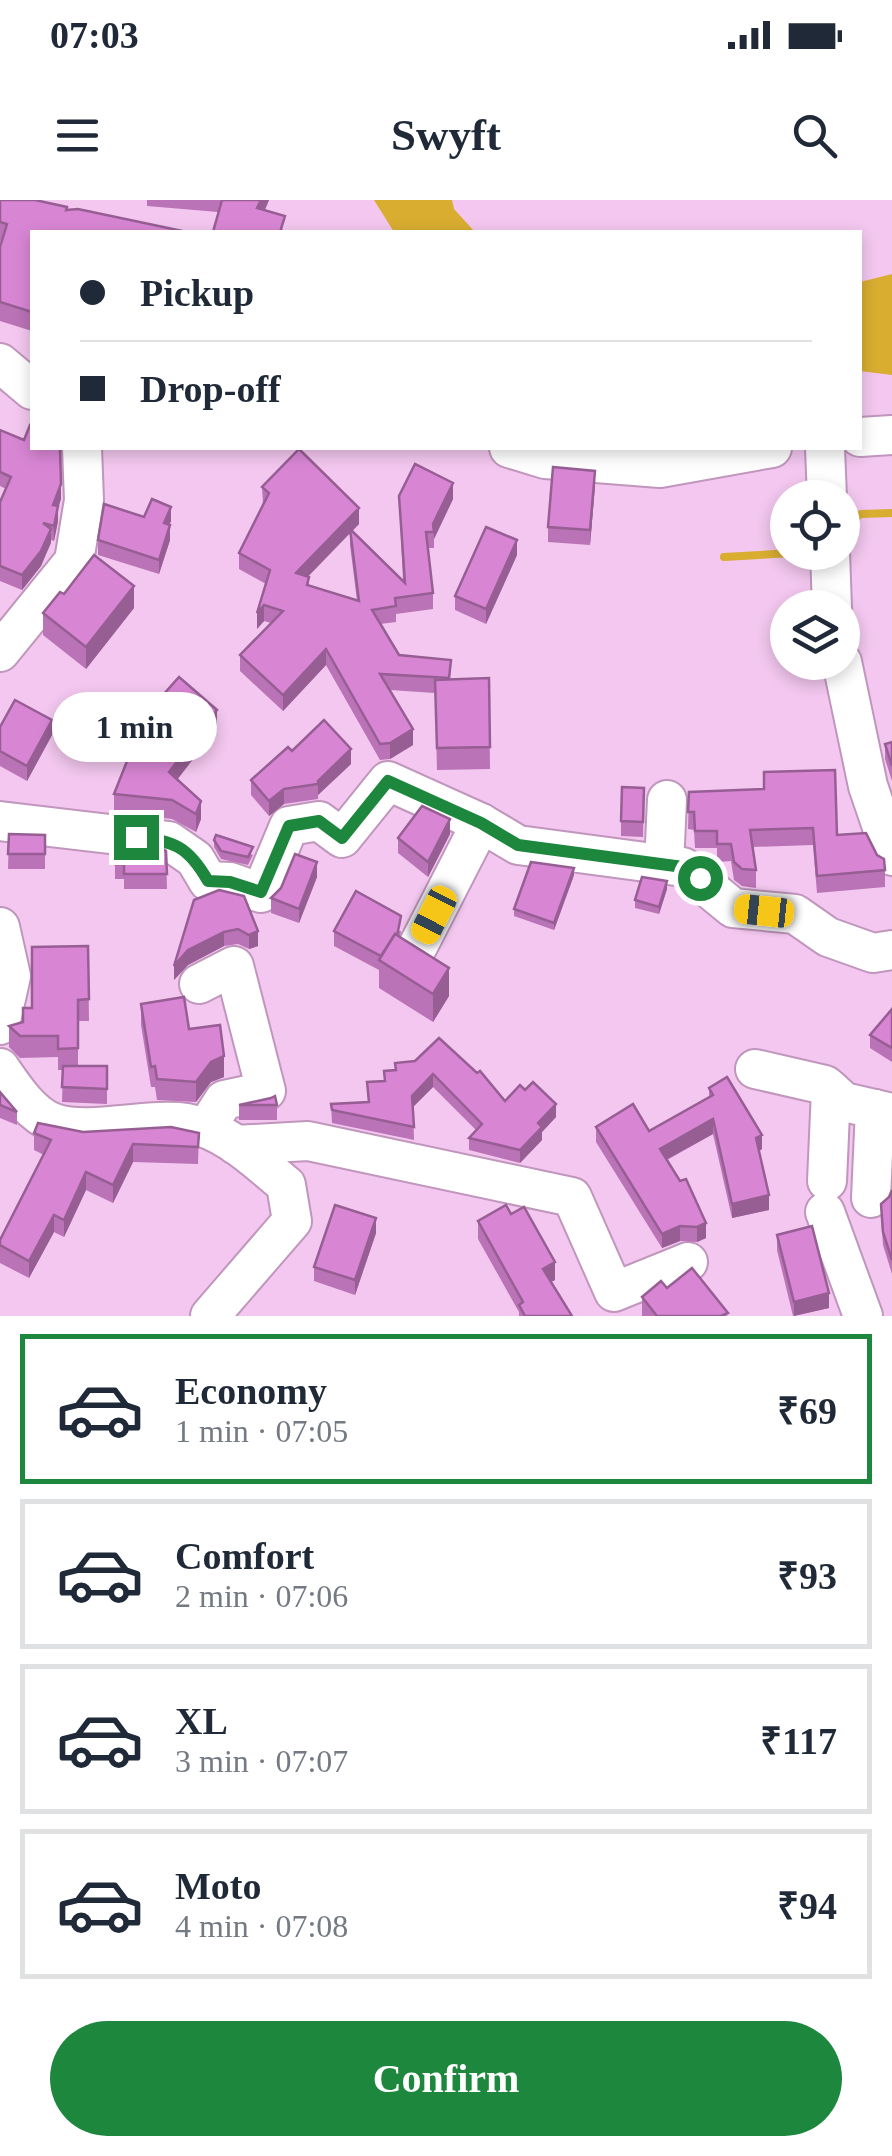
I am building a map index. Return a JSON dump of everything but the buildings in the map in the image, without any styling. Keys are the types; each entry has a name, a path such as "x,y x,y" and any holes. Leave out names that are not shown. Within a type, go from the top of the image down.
{"street":[{"path":"0,363 30,388"},
{"path":"862,437 892,436"},
{"path":"0,652 74,561 84,500 82,450"},
{"path":"514,450 545,460 660,468 761,450"},
{"path":"825,450 826,480"},
{"path":"846,680 868,786 892,856"},
{"path":"0,821 170,841 195,859 208,881 230,882 261,892 289,826 319,821 342,838 388,781 481,823 518,845 683,867 733,908 795,914 828,937 873,953 892,950"},
{"path":"664,866 667,800"},
{"path":"418,946 481,823"},
{"path":"0,927 10,976 0,1025"},
{"path":"199,984 234,966 266,1091 224,1100 221,1136"},
{"path":"0,1068 20,1096 52,1122 185,1123 221,1136 308,1142 572,1196 614,1292 688,1262"},
{"path":"756,1069 792,1075 831,1090 844,1102 884,1102 870,1198"},
{"path":"831,1090 826,1197 863,1316"},
{"path":"210,1316 292,1221 286,1184 221,1136"}],"shaded area":[{"path":"374,200 452,200 454,209 473,230 393,230"},
{"path":"892,274 892,375 862,371 862,282"}],"waterway":[{"path":"860,515 892,513"},
{"path":"724,557 770,554"}],"route":[{"path":"136,837 170,841 195,859 208,881 230,882 261,892 289,826 319,821 342,838 388,781 481,823 518,845 683,867 700,878"}]}
